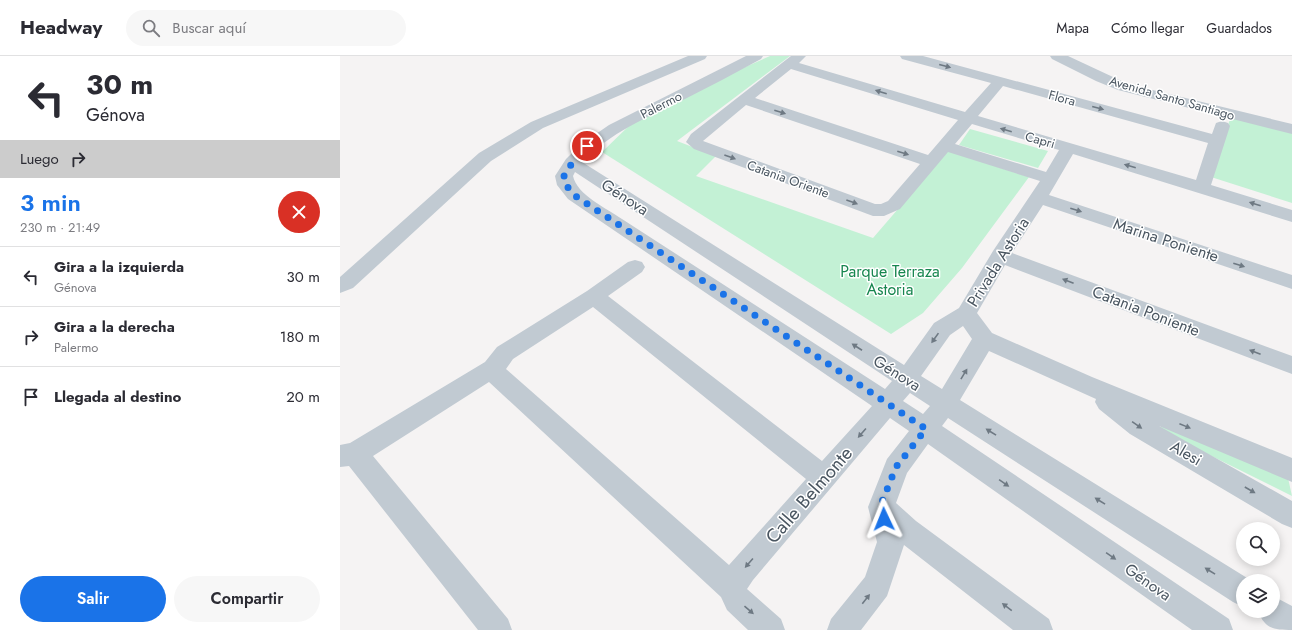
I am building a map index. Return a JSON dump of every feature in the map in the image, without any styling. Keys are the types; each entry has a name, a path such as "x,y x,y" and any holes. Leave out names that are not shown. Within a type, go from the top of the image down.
{"street":[{"path":"340,286 346,283 485,157 537,125 700,56"},
{"name":"Palermo","path":"572,163 587,146 614,128 756,56"},
{"name":"Flora","path":"908,56 1217,140"},
{"name":"Avenida Santo Santiago","path":"1057,56 1101,78 1123,87 1292,129"},
{"path":"743,100 794,60"},
{"name":"Capri","path":"794,60 967,119 1202,187 1292,216"},
{"path":"743,100 932,162 1000,81"},
{"name":"Catania Oriente","path":"743,100 697,137 694,142 700,146 873,210 884,210 894,205 932,162"},
{"path":"1202,187 1223,121"},
{"path":"945,146 1050,180"},
{"name":"Privada Astoria","path":"888,404 942,329 966,314 1000,256 1039,198 1068,148"},
{"name":"Génova","path":"1218,630 926,429 574,195 566,185 564,176 572,163 907,379 1236,588"},
{"name":"Marina Poniente","path":"1039,198 1292,282"},
{"name":"Catania Poniente","path":"1000,256 1292,365"},
{"path":"497,630 347,455 493,368 505,353 594,296 635,267"},
{"path":"594,296 824,478"},
{"path":"842,630 877,586 891,542 880,507 896,467 946,403 984,339 966,314"},
{"name":"Alesi","path":"984,339 1084,384 1292,470"},
{"path":"493,368 496,374 732,587 737,600 770,630"},
{"name":"Alesi","path":"1084,384 1139,427 1292,515"},
{"name":"Calle Belmonte","path":"732,587 743,570 888,404"},
{"path":"880,507 906,530 1038,630"},
{"path":"1280,615 1292,623"}],"green space":[{"name":"Parque Terraza Astoria","path":"770,56 790,56 677,141 716,156 696,176 873,238 948,151 1029,177 962,268 923,313 891,334 602,152 634,121 727,75"},
{"path":"1231,116 1292,133 1292,203 1211,177"},
{"path":"970,129 1048,151 1038,168 959,145"},
{"path":"1163,424 1288,478 1292,496 1159,430"}],"route":[{"path":"587,146 572,163 564,176 566,185 574,195 926,429 896,467 880,507 884,519"}]}
